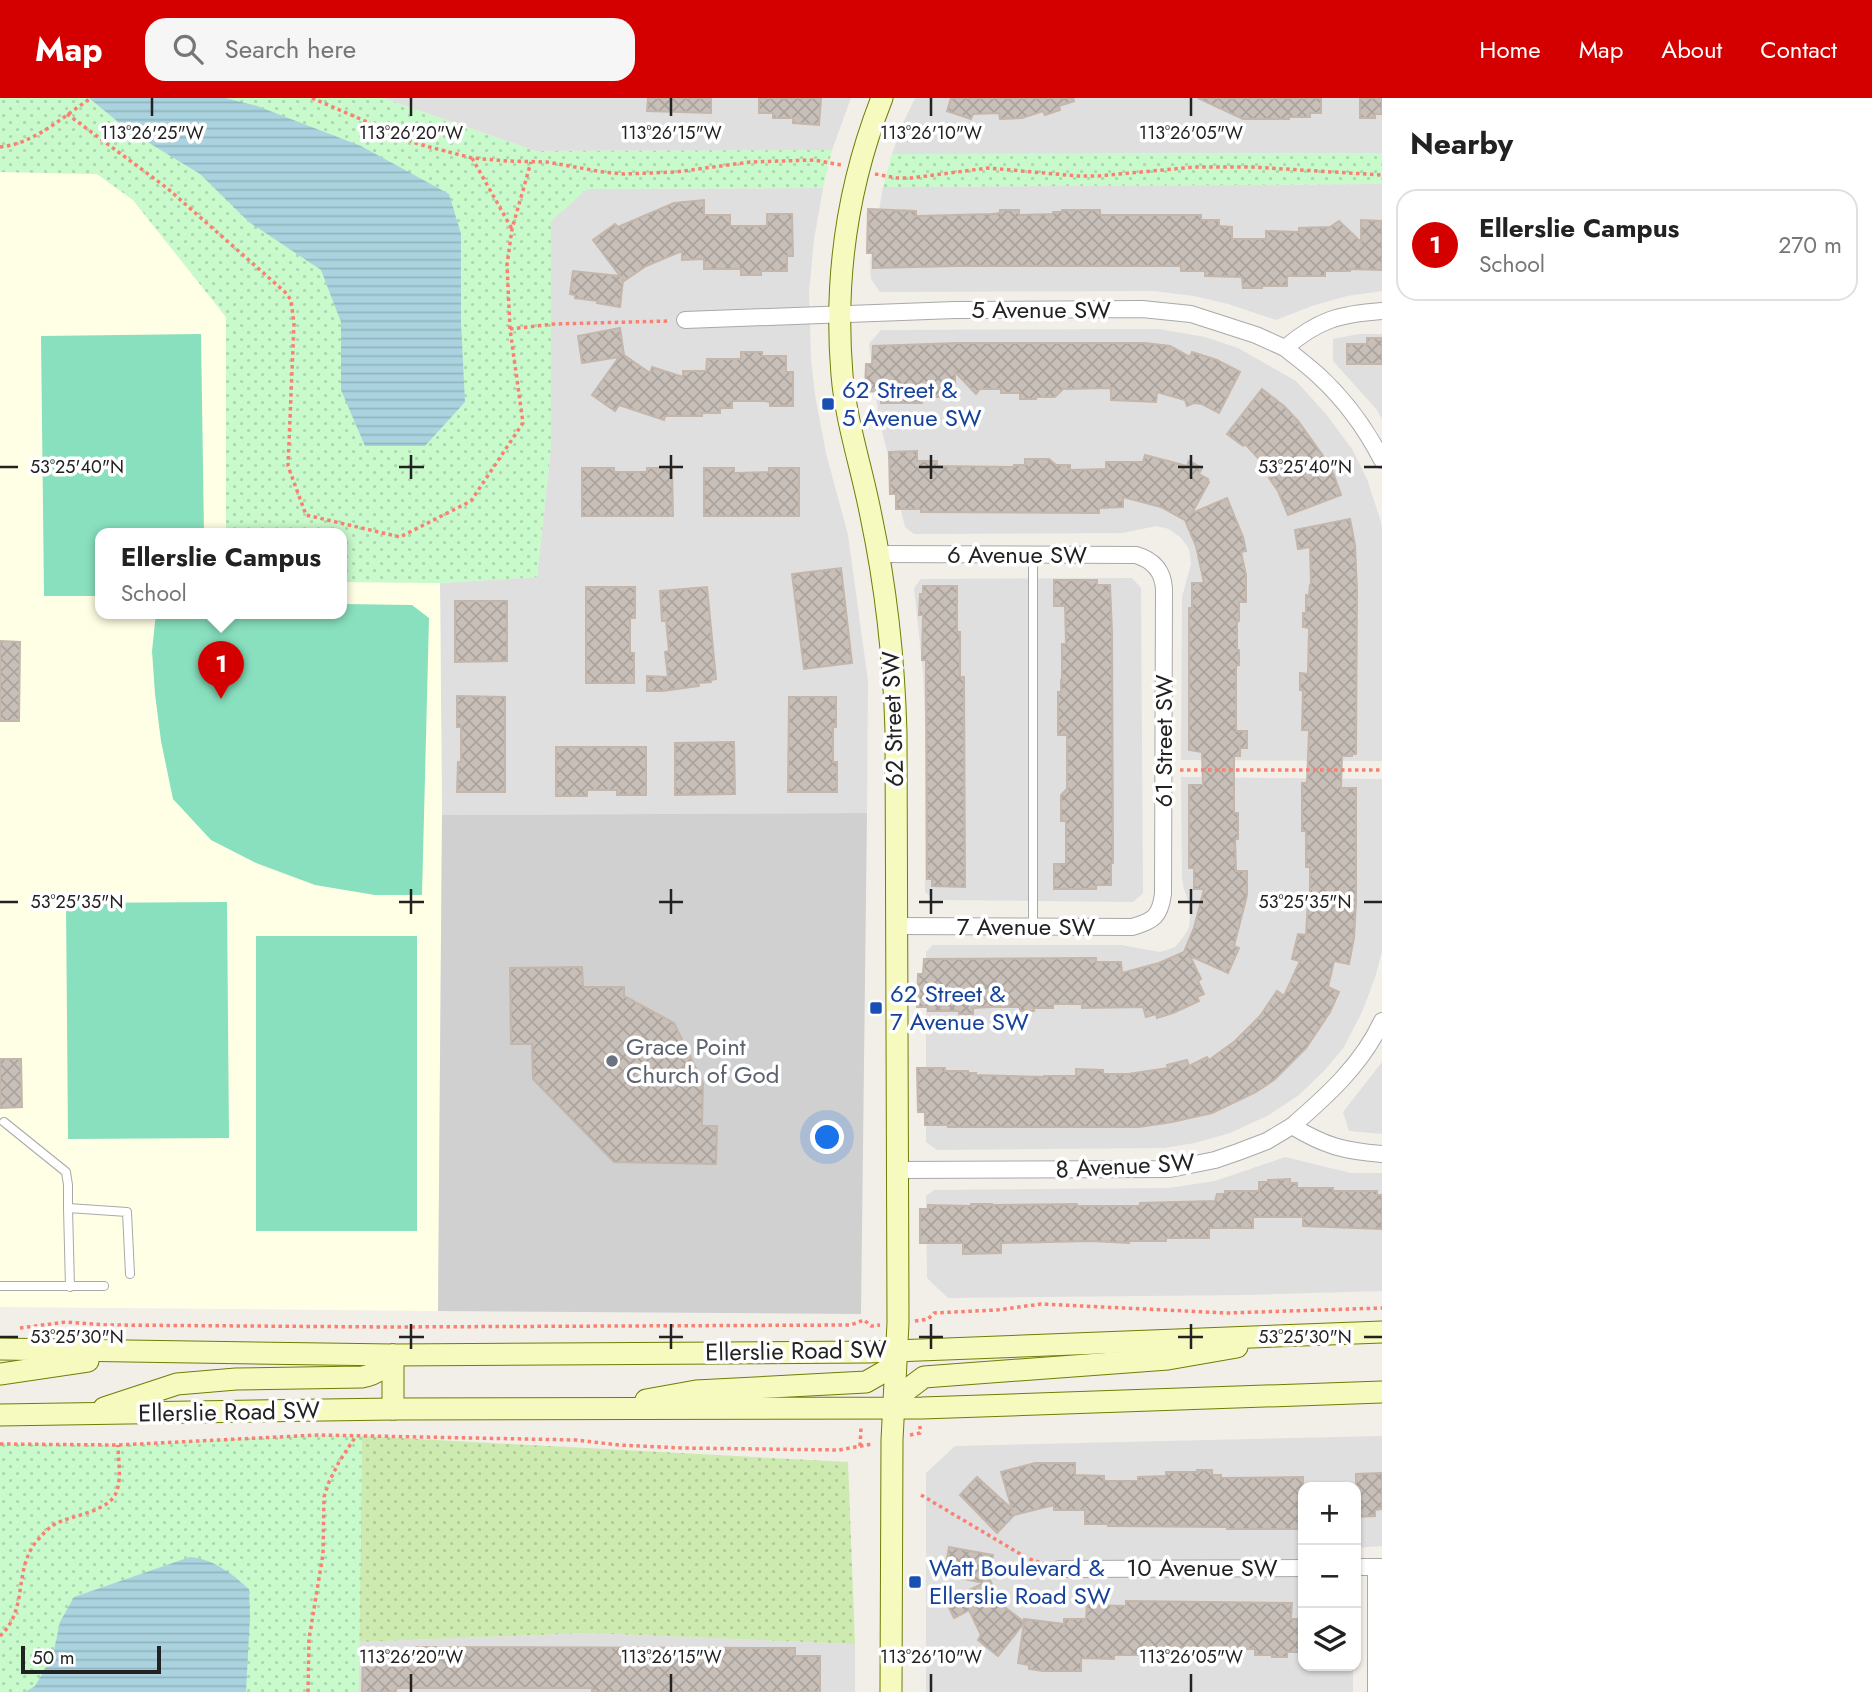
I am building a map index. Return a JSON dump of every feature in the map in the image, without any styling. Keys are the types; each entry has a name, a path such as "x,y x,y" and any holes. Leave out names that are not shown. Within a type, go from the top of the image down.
{"main road":[{"name":"62 Street SW","path":"881,98 858,169 850,205 840,273 839,314 842,378 879,554 894,664 897,732 898,1350 893,1408 891,1692"},
{"name":"Ellerslie Road SW","path":"0,1349 393,1355 855,1352 1382,1332"},
{"path":"893,1408 904,1392 924,1377 1168,1359 1322,1333"},
{"path":"589,1410 696,1391 866,1382 887,1370 898,1350"},
{"path":"0,1374 153,1352"},
{"path":"393,1355 393,1409"},
{"path":"82,1415 177,1384 236,1379 374,1375 393,1355"},
{"name":"Ellerslie Road SW","path":"0,1415 393,1409 893,1408 1382,1392"}],"street":[{"name":"5 Avenue SW","path":"685,320 955,310 1142,309 1191,314 1256,335 1285,348 1319,375 1344,402 1382,460"},
{"path":"1285,348 1298,336 1334,317 1382,311"},
{"name":"6 Avenue SW","path":"879,554 1136,555 1153,564"},
{"name":"61 Street SW","path":"1153,564 1160,571 1164,589 1163,894 1161,906 1153,919"},
{"name":"7 Avenue SW","path":"897,926 1132,927 1153,919"},
{"name":"8 Avenue SW","path":"897,1170 1170,1169 1227,1156 1292,1126 1322,1100 1363,1055 1382,1021"},
{"path":"1292,1126 1328,1145 1349,1151 1382,1154"},
{"path":"1361,1567 1379,1567 1376,1692"},
{"name":"10 Avenue SW","path":"1059,1569 1298,1568"}],"lane":[{"path":"1033,555 1033,926"},
{"path":"4,1122 66,1172 70,1287"},
{"path":"68,1208 127,1212 130,1274"},
{"path":"0,1286 104,1286"}],"path":[{"path":"0,147 19,143 33,136 91,98"},
{"path":"312,98 418,144 472,158 547,162 624,174 676,172 750,162 814,160 847,166"},
{"path":"67,114 167,188 285,292 291,300 294,324 288,466 306,515 400,537 471,501 523,423 510,329 507,265 512,229 531,162"},
{"path":"472,158 512,229"},
{"path":"869,173 911,178 988,168 1098,176 1175,168 1252,167 1382,176"},
{"path":"510,329 554,324 685,320"},
{"path":"1164,770 1382,770"},
{"path":"929,1319 934,1313 997,1310 1041,1304 1227,1313 1382,1308"},
{"path":"12,1330 66,1322 108,1325 364,1326 851,1325 864,1320 871,1326"},
{"path":"0,1444 118,1445 318,1435 576,1440 619,1446 682,1448 839,1450 860,1446"},
{"path":"308,1692 309,1639 323,1554 324,1497 339,1462 356,1436"},
{"path":"0,1636 16,1613 27,1555 47,1529 58,1522 104,1506 117,1492 118,1445"},
{"path":"921,1495 1027,1558 1059,1569"}],"shaded area":[{"path":"383,98 851,98 832,150 535,151"},
{"path":"915,98 1382,98 1382,153 892,154"},
{"path":"0,172 97,174 133,200 226,317 226,528 95,528 95,619 347,619 347,582 440,583 442,815 438,1311 0,1307"},
{"path":"1382,184 1382,291 1347,296 1276,320 1228,304 1154,291 880,292 871,279 870,262 883,187"},
{"path":"823,188 809,292 811,360 826,453 848,535 868,681 867,813 442,815 440,583 537,577 551,447 551,221 587,189"},
{"path":"1159,329 1205,337 1238,348 1296,381 1326,414 1352,449 1367,479 1382,530 1382,761 1181,760 1182,597 1191,564 1189,549 1181,538 1169,529 1157,526 1122,533 914,534 905,527 879,418 869,344 881,330"},
{"path":"1359,334 1382,334 1382,419 1333,361 1333,339"},
{"path":"1132,578 1141,588 1143,893 1133,902 934,900 925,892 925,724 923,672 914,588 921,579"},
{"path":"1181,777 1382,779 1382,951 1362,1012 1344,1047 1299,1095 1269,1115 1230,1133 1195,1143 1164,1148 937,1150 926,1142 926,952 933,945 1121,945 1160,952 1175,947 1189,927 1190,916 1182,878"},
{"path":"867,813 861,1314 438,1311 442,815"},
{"path":"1382,1062 1382,1134 1349,1131 1343,1112"},
{"path":"1285,1157 1351,1173 1382,1173 1382,1291 948,1298 927,1278 926,1196 934,1190 1169,1188 1215,1181"},
{"path":"1382,1436 1382,1546 1361,1548 1361,1482 1298,1482 1298,1671 1353,1671 1353,1692 926,1692 926,1473 955,1446"},
{"path":"589,1633 855,1644 855,1692 359,1692 359,1642"}],"green space":[{"path":"0,98 383,98 535,151 832,150 823,188 587,189 551,221 551,447 537,577 440,583 347,582 347,528 226,528 226,317 133,200 97,174 0,172"},
{"path":"1382,153 1382,184 883,187 892,154"},
{"path":"201,334 204,528 95,528 95,596 44,596 41,336"},
{"path":"347,604 412,605 429,618 422,895 375,895 315,885 256,863 211,840 173,799 161,741 152,651 155,619 347,619"},
{"path":"227,902 229,1138 68,1139 66,903"},
{"path":"256,936 417,936 417,1231 256,1231"},
{"path":"318,1435 362,1436 359,1692 0,1692 0,1444 118,1445"},
{"path":"362,1436 848,1462 855,1644 589,1633 359,1642"}],"water":[{"path":"89,98 225,98 257,106 361,146 449,194 461,234 465,402 425,446 365,446 341,390 341,322 321,270 249,222 200,174 128,130"},
{"path":"190,1557 215,1564 249,1589 246,1692 25,1692 35,1686 53,1655 60,1622 74,1597"}],"building":[{"path":"648,98 711,98 711,113 647,111"},
{"path":"759,98 821,98 819,125 793,123 793,118 773,118 773,113 759,113"},
{"path":"951,98 1073,98 1074,101 1045,115 1043,111 1022,118 1000,119 999,113 973,114 971,119 947,111"},
{"path":"1198,98 1321,98 1321,113 1289,119 1243,119"},
{"path":"1360,98 1382,98 1382,114 1375,114 1375,118 1360,118"},
{"path":"704,200 704,215 730,215 730,226 767,226 767,214 792,214 793,256 787,256 787,271 761,271 761,275 741,275 741,269 704,269 704,259 682,260 682,251 646,266 623,280 620,307 575,298 575,295 570,294 573,271 620,276 593,240 615,224 618,227 674,203"},
{"path":"868,209 916,211 916,216 992,214 1000,213 1000,210 1019,210 1019,215 1053,214 1062,210 1100,210 1100,215 1201,215 1201,220 1219,220 1219,226 1232,227 1232,239 1266,239 1266,231 1299,232 1299,228 1330,227 1339,221 1361,242 1361,220 1382,221 1382,270 1325,271 1325,276 1287,276 1287,286 1243,288 1242,277 1205,276 1205,271 1181,271 1181,266 873,268 873,253 867,253"},
{"path":"620,328 624,355 650,373 652,367 683,377 683,371 706,371 707,359 741,359 741,352 762,352 762,356 786,356 786,372 793,372 793,406 770,406 770,402 765,401 732,401 732,408 720,408 720,413 665,416 664,420 619,405 615,411 592,395 619,357 582,363 578,336"},
{"path":"1367,338 1382,338 1382,364 1347,364 1347,344 1367,344"},
{"path":"1145,343 1170,346 1190,357 1192,352 1217,360 1240,372 1219,413 1202,404 1187,406 1185,400 1157,392 1156,402 1111,400 1111,388 1063,389 1055,397 1036,399 1020,399 1020,393 1001,393 1001,389 980,389 976,394 955,372 955,397 922,397 922,403 881,403 881,392 865,391 866,364 872,364 873,346"},
{"path":"1262,389 1298,421 1331,467 1341,495 1288,515 1269,478 1272,477 1258,458 1245,444 1243,446 1227,434"},
{"path":"917,451 917,461 937,461 937,466 1014,467 1025,465 1025,459 1049,459 1056,465 1070,465 1070,470 1106,469 1106,462 1143,462 1145,455 1187,466 1189,461 1202,468 1199,474 1209,482 1192,513 1227,498 1246,551 1241,552 1246,575 1246,602 1239,602 1237,621 1239,665 1236,666 1236,731 1247,731 1247,748 1240,748 1240,756 1234,756 1234,813 1238,813 1238,839 1235,839 1236,871 1247,871 1247,895 1234,946 1239,948 1228,973 1190,956 1201,979 1198,981 1204,994 1197,997 1199,1001 1157,1018 1156,1014 1146,1017 1143,1007 1082,1008 1082,1004 1053,1004 1053,1008 1034,1008 1034,1011 1020,1011 1020,1007 973,1008 973,1014 928,1011 928,1007 917,1007 918,974 923,974 924,959 1096,958 1096,962 1121,962 1122,973 1159,963 1184,952 1194,928 1204,889 1194,889 1194,868 1189,868 1189,785 1203,785 1202,752 1189,750 1189,608 1192,608 1192,583 1204,583 1196,546 1185,520 1161,507 1123,497 1123,507 1099,508 1099,513 921,512 921,509 896,509 896,494 890,494 889,452"},
{"path":"582,468 647,472 647,468 672,468 673,516 582,516"},
{"path":"704,468 734,468 734,473 769,472 769,468 799,468 799,516 704,516"},
{"path":"1350,519 1355,545 1357,590 1356,754 1342,756 1341,788 1356,788 1354,938 1349,964 1334,961 1328,987 1339,992 1330,1012 1306,1048 1274,1080 1256,1092 1212,1113 1172,1122 1139,1127 925,1125 925,1112 918,1112 917,1068 945,1068 945,1071 968,1071 976,1075 1044,1077 1076,1076 1076,1069 1103,1070 1103,1074 1128,1074 1168,1068 1167,1065 1187,1060 1189,1066 1207,1057 1209,1060 1235,1041 1260,1016 1277,991 1284,996 1300,961 1292,959 1298,934 1306,935 1310,902 1306,831 1302,831 1302,783 1307,783 1309,730 1302,730 1303,690 1300,690 1300,673 1308,674 1309,628 1303,627 1303,613 1306,613 1306,595 1309,595 1311,585 1310,547 1298,549 1295,530"},
{"path":"841,568 852,663 804,669 792,574"},
{"path":"1054,580 1097,580 1097,585 1110,585 1113,863 1111,885 1096,885 1096,889 1054,889 1054,864 1066,864 1066,821 1061,821 1061,795 1067,789 1067,735 1058,735 1062,644 1066,644 1065,606 1054,606"},
{"path":"923,586 957,586 960,677 964,677 965,887 932,886 932,879 927,879 926,660 922,660 923,615 919,615"},
{"path":"586,587 635,587 635,618 630,618 630,653 634,653 634,683 586,683"},
{"path":"707,587 716,679 698,683 699,686 647,691 647,676 668,677 665,652 669,651 666,621 662,621 660,591"},
{"path":"455,601 507,601 507,661 455,662"},
{"path":"0,641 20,642 19,721 0,721"},
{"path":"457,696 505,697 505,792 457,792 458,762 461,762 461,727 457,727"},
{"path":"789,697 836,697 833,762 837,762 837,792 788,792"},
{"path":"734,742 735,794 675,795 675,743"},
{"path":"556,747 646,747 646,795 617,795 617,790 587,790 587,796 556,796"},
{"name":"Grace Point Church of God","path":"582,967 583,987 624,987 624,996 674,1023 703,1083 702,1126 717,1126 716,1164 614,1162 533,1079 532,1044 511,1044 510,968"},
{"path":"0,1059 21,1059 22,1107 0,1108"},
{"path":"1290,1179 1290,1183 1297,1183 1297,1188 1377,1191 1377,1195 1382,1195 1382,1229 1303,1226 1303,1217 1253,1217 1253,1228 1209,1228 1209,1238 1166,1238 1166,1241 1129,1243 1001,1243 1001,1253 963,1254 963,1243 920,1243 920,1209 928,1209 928,1205 1140,1206 1140,1203 1215,1201 1217,1194 1225,1194 1225,1191 1259,1191 1259,1182"},
{"path":"1035,1463 1075,1463 1075,1475 1104,1476 1104,1481 1138,1481 1138,1477 1166,1476 1166,1472 1197,1470 1212,1470 1212,1475 1221,1475 1221,1478 1303,1477 1303,1482 1298,1482 1298,1529 1085,1524 1085,1510 1054,1510 1054,1505 1014,1515 997,1533 960,1495 977,1477 1012,1509 1001,1472"},
{"path":"1382,1473 1382,1509 1375,1510 1375,1516 1361,1517 1361,1482 1356,1482 1356,1474"},
{"path":"949,1547 993,1555 988,1581 990,1580 1002,1605 1024,1622 1024,1619 1064,1624 1064,1619 1086,1619 1087,1605 1126,1606 1126,1601 1292,1603 1291,1619 1298,1619 1298,1652 1287,1652 1287,1657 1272,1657 1255,1655 1255,1649 1226,1649 1226,1653 1164,1647 1163,1651 1146,1651 1146,1655 1114,1655 1114,1659 1081,1658 1081,1671 1029,1669 1029,1665 1018,1663 1024,1623 998,1656 978,1640 981,1635 969,1610 954,1618 946,1601 984,1583 944,1575"},
{"path":"415,1647 795,1648 795,1656 820,1656 820,1692 592,1692 592,1688 396,1688 396,1692 362,1692 363,1651 415,1652"}],"place":[{"name":"62 Street & 5 Avenue SW","path":"828,404"},
{"name":"Ellerslie Campus","path":"221,699"},
{"name":"62 Street & 7 Avenue SW","path":"876,1008"},
{"name":"Grace Point Church of God","path":"612,1061"},
{"name":"Watt Boulevard & Ellerslie Road SW","path":"915,1582"}]}
